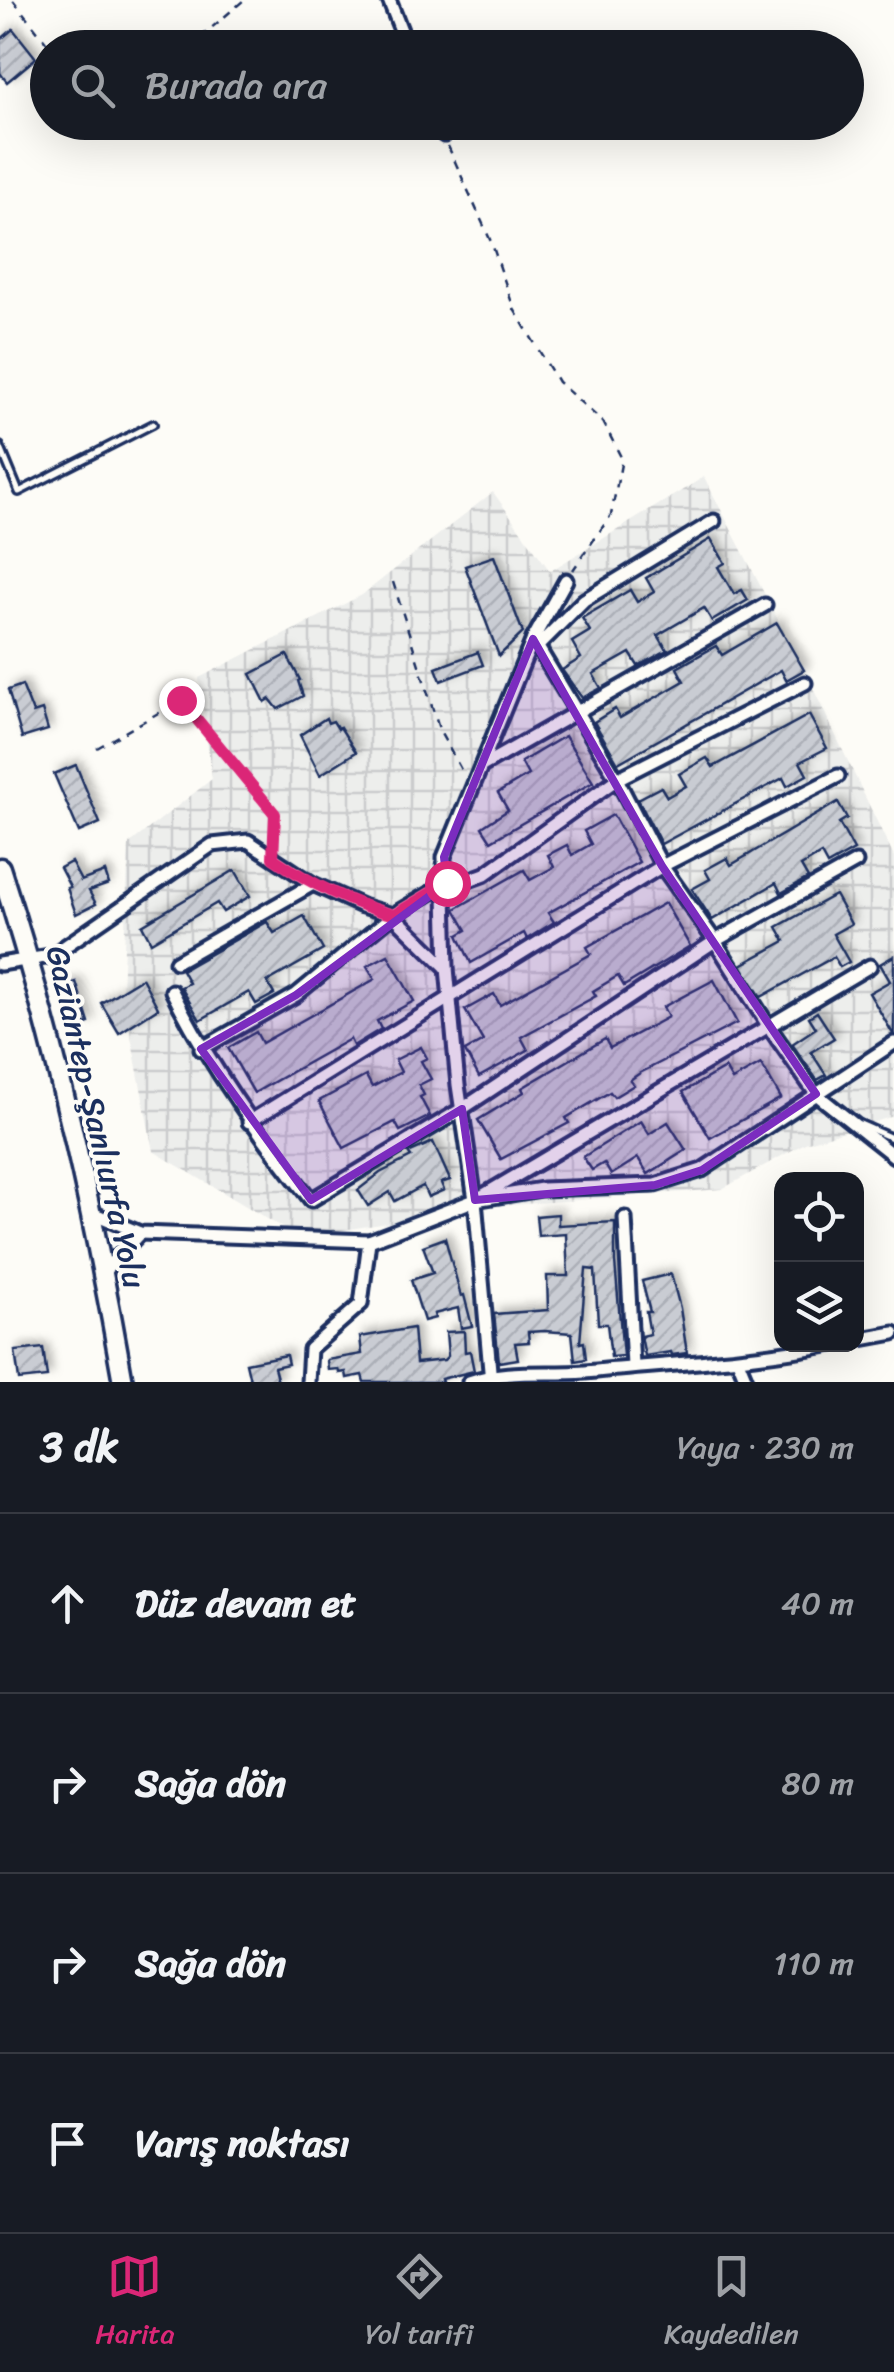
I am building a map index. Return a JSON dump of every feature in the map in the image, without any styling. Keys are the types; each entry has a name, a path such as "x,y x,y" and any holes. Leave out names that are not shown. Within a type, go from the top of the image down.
{"main road":[{"name":"Gaziantep-Şanlıurfa Yolu","path":"0,868 30,960 104,1272 123,1382"}],"street":[{"path":"389,0 401,30"},
{"path":"535,643 584,600 714,521"},
{"path":"490,1378 475,1200 447,968 444,857 566,580"},
{"path":"482,766 765,605"},
{"path":"535,643 617,779 662,866 769,1027 816,1094 894,1156"},
{"path":"201,1049 296,995 394,915 447,883 486,874 617,779 805,682"},
{"path":"249,1122 662,866 838,776"},
{"path":"0,964 51,956 212,845 248,840 312,884 394,915 447,968"},
{"path":"172,991 201,1049 249,1122 312,1200 462,1109 715,941 856,862"},
{"path":"176,962 312,884"},
{"path":"90,1212 140,1233 369,1241 475,1200 870,966"},
{"path":"475,1200 542,1188 656,1185 702,1170 894,1042"},
{"path":"625,1218 632,1366"},
{"path":"104,1272 140,1233"},
{"path":"308,1382 310,1349 361,1304 369,1241"},
{"path":"864,1339 894,1333"},
{"path":"469,1382 738,1360 785,1352"},
{"path":"738,1360 747,1382"}],"lane":[{"path":"0,446 18,492 152,424"},
{"path":"846,1118 894,1140"}],"path":[{"path":"13,0 37,30"},
{"path":"209,30 244,0"},
{"path":"446,140 492,244 514,309 558,382 603,422 622,459 612,515 566,580"},
{"path":"393,582 440,732 472,789"},
{"path":"97,748 181,700 275,814 273,858"}],"highlighted area":[{"path":"533,639 662,866 816,1094 702,1170 655,1185 475,1200 462,1109 311,1200 201,1049 296,995 447,883 444,857"}],"shaded area":[{"path":"704,477 809,680 894,857 894,1116 805,1143 722,1189 496,1206 298,1237 153,1151 122,989 129,844 212,779 199,678 362,595 493,492 550,571"}],"building":[{"path":"13,29 30,50 30,63 7,82 0,73 0,40"},
{"path":"711,539 725,563 718,567 734,594 742,590 748,600 712,621 704,608 658,635 667,650 638,666 630,653 593,674 601,688 582,698 562,670 581,658 572,642 590,631 582,618 630,590 637,602 654,592 646,578"},
{"path":"494,556 523,633 499,656 465,566"},
{"path":"777,623 804,670 786,680 781,670 618,763 594,722 615,709 620,718 684,681 677,668 716,646 722,655"},
{"path":"478,652 483,665 441,681 436,668"},
{"path":"287,655 300,680 303,696 278,709 270,699 265,702 251,674"},
{"path":"22,685 33,713 42,710 48,730 22,738 8,690"},
{"path":"809,715 827,748 800,762 807,775 787,786 783,778 661,844 638,799 661,787 667,797 686,786 679,774 707,758 713,767"},
{"path":"326,718 328,723 333,721 340,727 356,752 320,775 300,735"},
{"path":"565,736 593,782 491,841 482,827 508,810 498,793 528,775 521,762"},
{"path":"76,765 100,823 79,832 54,774"},
{"path":"838,802 847,818 839,823 854,850 827,865 821,854 801,866 808,878 781,893 776,883 712,920 692,889 710,879 705,870 727,858 731,865"},
{"path":"613,815 639,862 548,913 554,922 527,939 524,933 471,963 458,935 467,930 455,909 524,870 530,880 554,867 548,855 567,845 572,855 591,844 584,831"},
{"path":"71,862 81,881 105,872 109,884 89,891 96,904 76,914 67,888 70,887 60,868"},
{"path":"235,870 250,896 223,912 217,903 151,942 142,925"},
{"path":"835,895 851,924 833,934 849,962 840,967 834,957 761,997 741,965 785,941 777,927"},
{"path":"665,903 690,946 624,986 618,976 593,991 596,996 521,1037 528,1050 479,1077 465,1051 483,1041 465,1010 494,994 500,1005 591,954 587,947"},
{"path":"304,916 323,950 267,982 274,994 256,1004 249,992 200,1020 181,987 189,983 182,970 267,922 274,933"},
{"path":"388,955 414,1001 377,1021 381,1029 353,1046 350,1039 254,1093 228,1048 256,1032 262,1043 375,979 367,966"},
{"path":"894,956 893,1034 869,993 890,981 880,964"},
{"path":"142,978 158,1008 119,1033 101,1003"},
{"path":"714,980 737,1023 640,1073 630,1080 634,1085 614,1097 610,1092 566,1118 569,1123 501,1159 478,1120 524,1092 522,1088 605,1039 610,1048 668,1017 663,1007"},
{"path":"76,982 89,1023 77,1027 64,986"},
{"path":"817,1012 834,1038 811,1052 826,1075 817,1080 792,1044 816,1028 809,1017"},
{"path":"421,1047 427,1058 421,1061 431,1079 419,1085 424,1095 420,1097 430,1116 400,1131 395,1122 344,1148 319,1101 366,1076 372,1087 401,1072 395,1060"},
{"path":"761,1064 781,1098 710,1138 683,1092 725,1068 732,1080"},
{"path":"641,1121 649,1134 668,1122 686,1150 648,1174 638,1158 611,1175 604,1163 592,1170 583,1157"},
{"path":"433,1142 450,1180 441,1183 444,1190 428,1197 423,1186 395,1201 390,1192 368,1206 358,1190 411,1157 408,1153"},
{"path":"558,1214 558,1225 615,1222 623,1356 611,1357 607,1324 598,1324 595,1270 586,1269 580,1343 584,1342 586,1359 575,1361 572,1333 544,1331 528,1332 529,1342 515,1343 518,1359 499,1362 494,1314 548,1310 547,1276 568,1276 566,1234 538,1236 536,1216"},
{"path":"445,1238 472,1326 461,1328 458,1308 424,1321 411,1280 433,1273 423,1246"},
{"path":"671,1274 687,1353 645,1356 641,1336 650,1334 646,1312 650,1312 642,1281"},
{"path":"413,1328 416,1363 444,1360 448,1356 446,1332 464,1331 465,1352 470,1351 474,1371 441,1379 442,1382 364,1382 362,1375 347,1378 346,1372 328,1370 327,1360 362,1354 360,1337"},
{"path":"43,1348 47,1377 19,1380 15,1351"},
{"path":"286,1355 288,1364 274,1367 278,1382 250,1380 246,1363"}],"route":[{"path":"181,700 275,814 273,858 312,884 394,915 447,883"}]}
